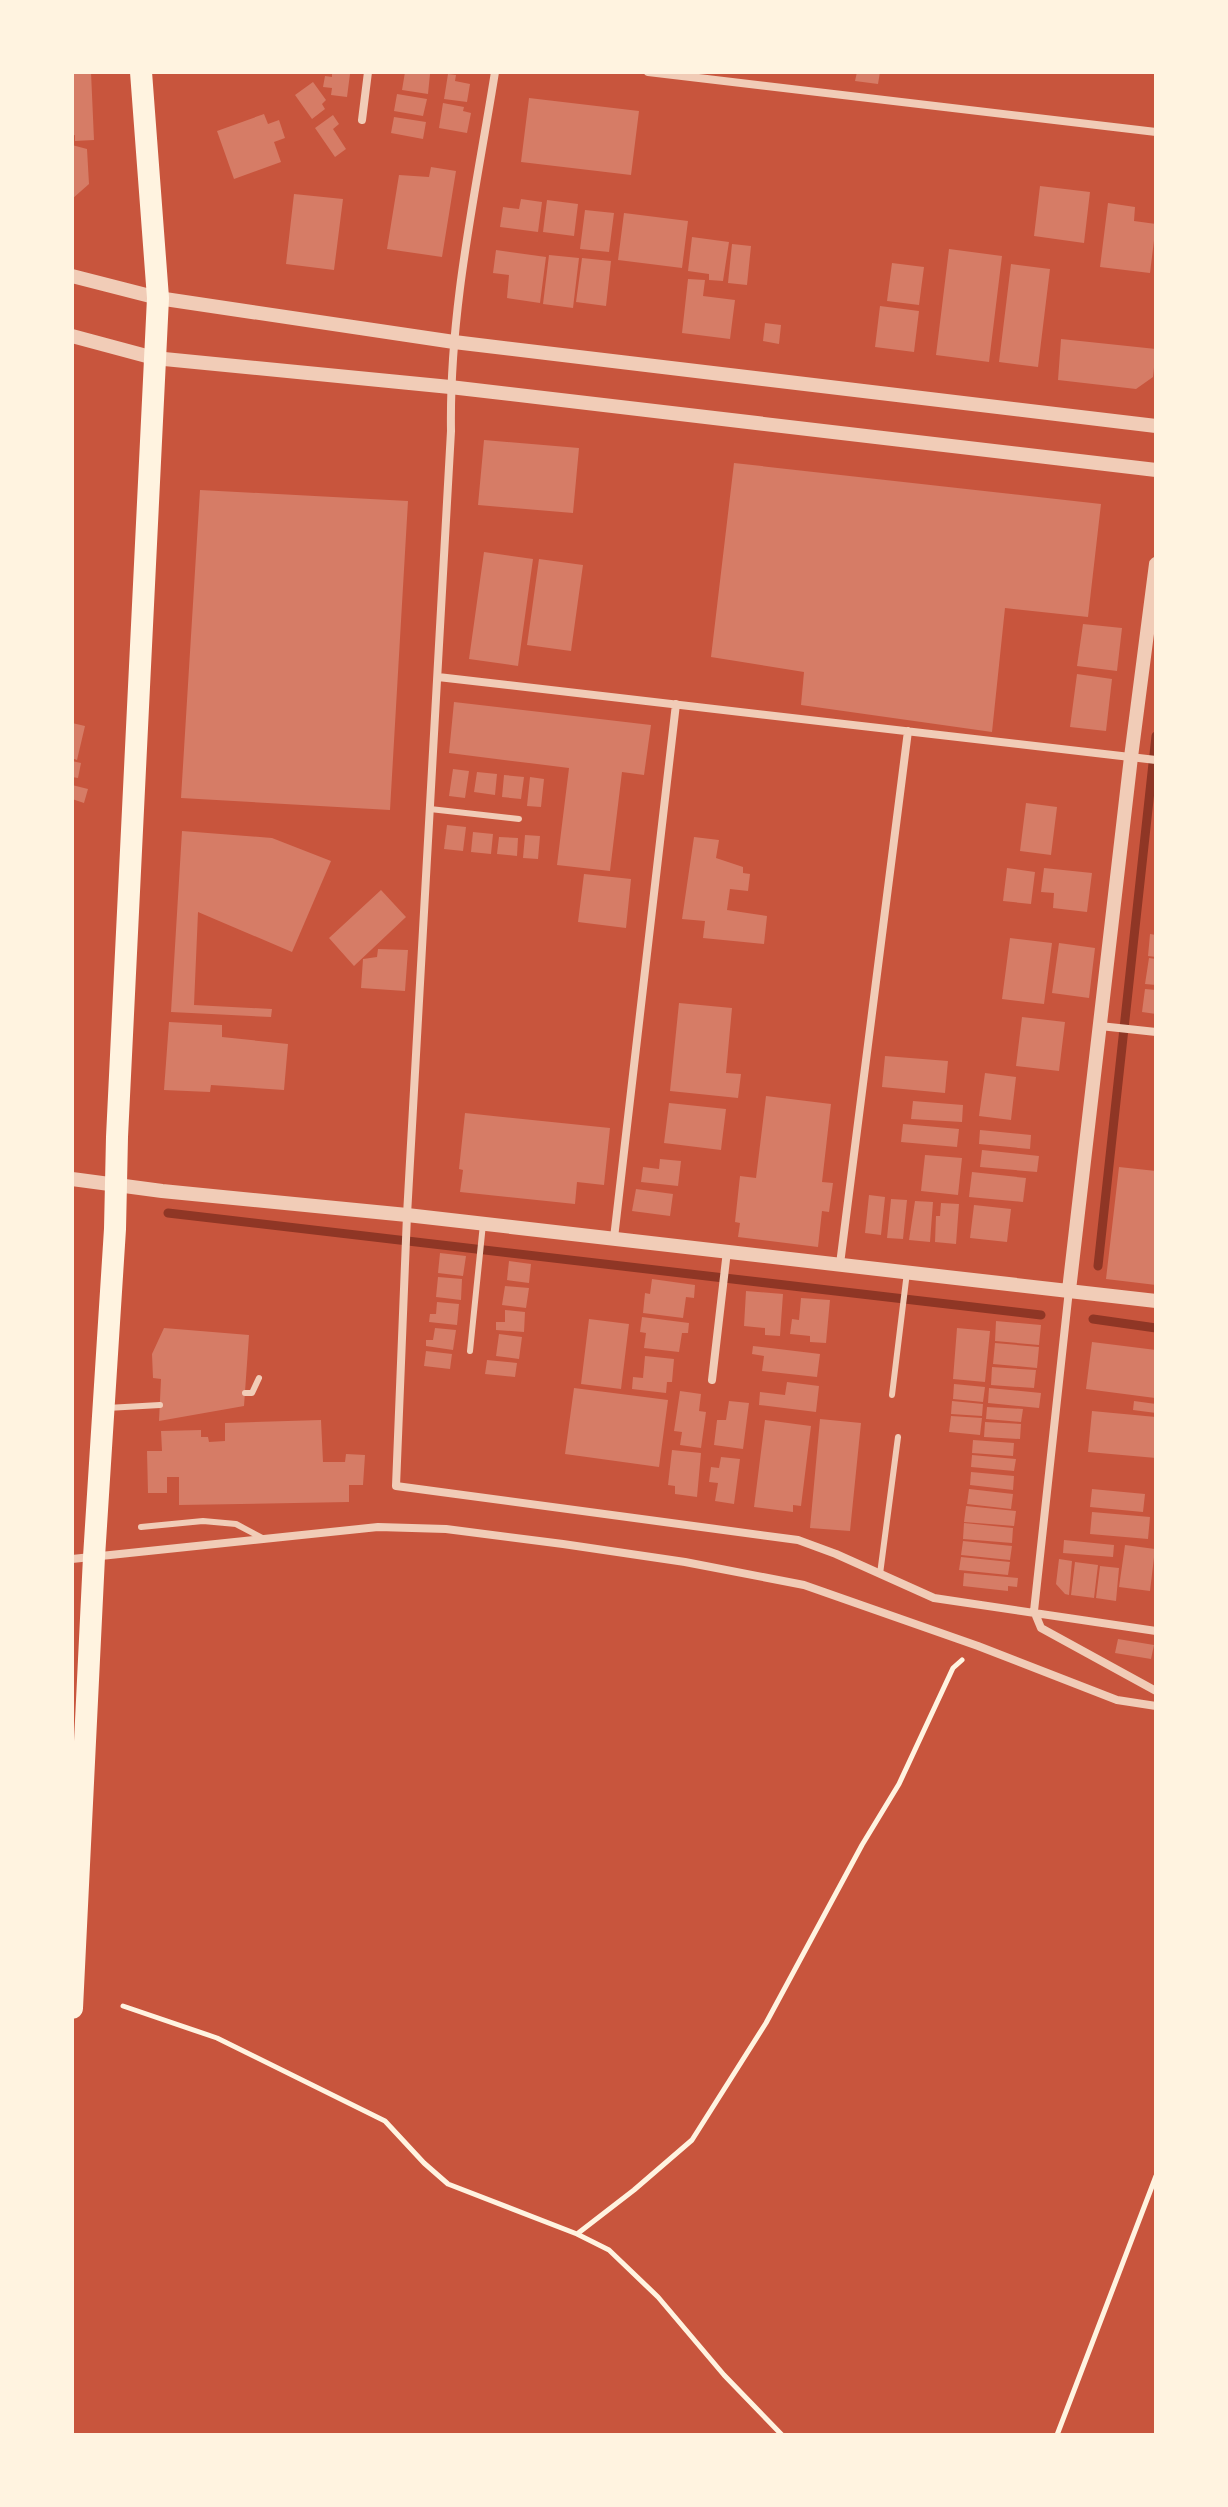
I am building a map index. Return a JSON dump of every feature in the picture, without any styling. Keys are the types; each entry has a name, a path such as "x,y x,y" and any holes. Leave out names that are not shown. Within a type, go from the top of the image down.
{"highway":[{"path":"72,2008 83,1558 104,1408 115,1229 158,298 141,72"}],"street":[{"path":"362,120 368,72"},
{"path":"495,72 456,317 450,387 451,431 407,1215 396,1486 798,1540 934,1598 1156,1631"},
{"path":"648,72 1156,132"},
{"path":"72,276 158,298 454,342 1156,426"},
{"path":"72,336 154,358 450,387 1156,470"},
{"path":"1156,564 1131,757 1034,1611 1041,1628 1156,1691"},
{"path":"438,677 1156,760"},
{"path":"614,1238 676,704"},
{"path":"840,1264 908,731"},
{"path":"1100,1026 1156,1032"},
{"path":"72,1179 1156,1301"},
{"path":"712,1380 727,1251"},
{"path":"83,1558 378,1527 446,1529 669,1560 804,1585 978,1646 1117,1700 1156,1706"}],"lane":[{"path":"430,809 519,819"},
{"path":"470,1351 483,1224"},
{"path":"892,1395 907,1272"},
{"path":"245,1393 252,1393 259,1378"},
{"path":"104,1408 160,1405"},
{"path":"880,1574 898,1437"},
{"path":"141,1527 203,1521 236,1524 264,1539"}],"path":[{"path":"577,2234 692,2140 766,2023 862,1845 899,1784 953,1668 978,1646"},
{"path":"123,2006 217,2038 385,2121 448,2184 577,2234 609,2250 658,2297 724,2375 782,2435"},
{"path":"1057,2435 1156,2176"}],"building":[{"path":"72,72 91,72 94,140 75,141 75,135 72,136"},
{"path":"332,72 350,74 347,97 331,95 332,88 323,87 325,76 332,77"},
{"path":"405,72 430,74 428,94 402,90"},
{"path":"857,72 880,72 878,84 855,81"},
{"path":"448,74 456,75 455,81 470,84 467,102 444,99"},
{"path":"313,82 326,100 322,104 325,109 312,119 295,95"},
{"path":"397,94 427,99 423,116 394,111"},
{"path":"529,98 639,111 631,175 521,162"},
{"path":"443,103 464,107 463,111 471,113 467,133 439,128"},
{"path":"264,114 268,124 279,120 285,138 274,142 281,162 234,179 217,131"},
{"path":"333,115 339,124 333,129 346,149 335,157 315,128"},
{"path":"394,117 426,122 423,139 391,133"},
{"path":"72,145 87,149 89,184 72,199"},
{"path":"431,167 456,171 442,257 387,249 399,175 429,177"},
{"path":"1040,186 1090,192 1084,243 1034,236"},
{"path":"294,194 343,199 334,270 286,264"},
{"path":"521,199 542,202 538,232 500,227 503,207 519,209"},
{"path":"547,200 578,204 574,236 543,232"},
{"path":"1108,203 1135,207 1134,221 1156,224 1150,273 1100,267"},
{"path":"585,210 614,213 609,252 580,249"},
{"path":"624,213 688,221 682,268 618,260"},
{"path":"692,237 729,242 723,281 709,280 709,274 688,271"},
{"path":"732,244 751,246 747,285 728,283"},
{"path":"949,249 1002,256 989,362 936,355"},
{"path":"496,250 546,257 540,303 507,298 509,275 493,273"},
{"path":"549,255 579,258 573,308 543,304"},
{"path":"582,258 611,261 606,306 576,302"},
{"path":"892,263 924,267 919,305 887,301"},
{"path":"1011,264 1050,269 1038,367 999,362"},
{"path":"688,279 705,280 703,296 735,300 730,339 682,333"},
{"path":"880,306 919,311 914,352 875,347"},
{"path":"765,323 781,325 779,344 763,341"},
{"path":"1061,339 1156,349 1153,377 1136,389 1058,380"},
{"path":"484,440 579,448 573,513 478,505"},
{"path":"734,463 1101,504 1088,617 1005,608 992,732 801,705 804,672 711,657"},
{"path":"200,490 408,501 390,810 181,798"},
{"path":"484,552 533,559 518,666 469,659"},
{"path":"539,559 583,565 571,651 527,645"},
{"path":"1083,624 1122,628 1117,671 1077,666"},
{"path":"1077,674 1112,679 1106,731 1070,727"},
{"path":"454,702 651,725 644,775 622,772 610,871 557,865 569,768 449,753"},
{"path":"72,723 85,726 77,760 72,758"},
{"path":"72,761 81,763 78,778 72,777"},
{"path":"453,769 469,771 465,798 449,796"},
{"path":"477,772 497,774 495,795 474,792"},
{"path":"504,775 524,777 521,799 502,797"},
{"path":"530,777 544,779 541,807 527,806"},
{"path":"72,785 88,789 84,803 72,799"},
{"path":"1026,803 1057,807 1051,855 1020,851"},
{"path":"447,825 466,827 463,851 444,849"},
{"path":"182,831 272,838 331,861 292,952 198,912 194,1005 272,1009 271,1017 171,1012"},
{"path":"473,832 493,834 491,854 471,852"},
{"path":"525,835 540,836 538,859 523,858"},
{"path":"499,837 518,838 517,856 497,854"},
{"path":"694,837 719,840 716,858 743,867 743,873 750,874 748,891 730,889 727,910 767,916 764,944 703,938 705,921 682,919"},
{"path":"1007,868 1035,872 1031,904 1003,901"},
{"path":"1044,868 1092,873 1087,912 1053,908 1054,893 1041,892"},
{"path":"584,874 631,879 626,928 578,922"},
{"path":"381,890 406,917 354,966 329,938"},
{"path":"1150,934 1156,935 1156,957 1148,956"},
{"path":"1010,938 1052,943 1044,1004 1002,999"},
{"path":"1059,943 1095,948 1089,998 1052,993"},
{"path":"378,949 408,950 405,991 361,988 363,959 377,957"},
{"path":"1149,958 1156,959 1156,985 1145,984"},
{"path":"1145,989 1156,990 1156,1014 1142,1012"},
{"path":"679,1003 732,1008 726,1073 741,1074 738,1098 670,1091"},
{"path":"1022,1017 1065,1022 1059,1071 1016,1066"},
{"path":"169,1022 222,1025 222,1037 288,1044 284,1090 211,1085 210,1092 164,1090"},
{"path":"885,1056 948,1061 945,1093 882,1087"},
{"path":"985,1073 1016,1077 1011,1120 979,1116"},
{"path":"766,1096 831,1104 822,1182 833,1183 829,1212 822,1211 818,1247 738,1237 740,1223 735,1222 740,1176 756,1178"},
{"path":"913,1101 963,1105 962,1122 911,1119"},
{"path":"669,1103 726,1109 721,1150 664,1143"},
{"path":"465,1113 610,1128 604,1185 577,1182 575,1204 460,1192 463,1170 459,1169"},
{"path":"903,1124 959,1129 957,1147 901,1142"},
{"path":"980,1130 1031,1135 1030,1149 979,1144"},
{"path":"982,1150 1039,1156 1037,1172 980,1167"},
{"path":"925,1155 962,1158 958,1195 921,1191"},
{"path":"660,1159 681,1161 678,1186 641,1182 643,1167 659,1169"},
{"path":"1119,1167 1156,1171 1156,1285 1106,1279"},
{"path":"972,1172 1026,1178 1023,1202 969,1197"},
{"path":"636,1189 673,1194 670,1216 632,1211"},
{"path":"869,1195 885,1197 881,1235 865,1233"},
{"path":"891,1199 907,1200 903,1239 887,1238"},
{"path":"915,1201 933,1202 930,1242 909,1240"},
{"path":"941,1203 959,1204 956,1244 935,1242 936,1216 940,1216"},
{"path":"974,1205 1011,1209 1007,1242 970,1238"},
{"path":"440,1253 466,1256 463,1276 438,1273"},
{"path":"509,1261 531,1264 529,1283 507,1280"},
{"path":"438,1277 462,1279 461,1300 436,1297"},
{"path":"652,1279 695,1285 694,1298 686,1297 683,1318 643,1313 645,1293 650,1294"},
{"path":"505,1286 529,1288 526,1308 502,1305"},
{"path":"746,1291 783,1294 780,1336 765,1335 765,1328 744,1326"},
{"path":"801,1298 830,1300 826,1343 810,1342 810,1336 790,1334 792,1319 799,1320"},
{"path":"437,1302 459,1304 457,1325 429,1322 430,1314 436,1314"},
{"path":"505,1310 525,1312 524,1332 496,1330 496,1322 505,1322"},
{"path":"642,1317 689,1323 688,1333 682,1333 679,1352 644,1348 646,1333 640,1332"},
{"path":"589,1319 629,1324 621,1389 581,1384"},
{"path":"996,1321 1041,1325 1039,1345 995,1341"},
{"path":"164,1328 249,1335 244,1406 159,1421 161,1379 153,1378 152,1354"},
{"path":"435,1328 456,1330 453,1350 426,1346 426,1340 433,1340"},
{"path":"957,1328 990,1331 985,1382 953,1379"},
{"path":"499,1334 522,1337 519,1359 496,1356"},
{"path":"1092,1342 1156,1350 1155,1398 1086,1389"},
{"path":"995,1343 1039,1347 1037,1368 993,1364"},
{"path":"753,1346 820,1354 817,1377 762,1371 764,1356 752,1354"},
{"path":"426,1351 452,1354 450,1369 424,1366"},
{"path":"645,1356 674,1359 672,1382 667,1382 666,1393 632,1389 633,1377 643,1378"},
{"path":"487,1360 517,1363 515,1377 485,1374"},
{"path":"992,1367 1036,1370 1034,1388 991,1385"},
{"path":"787,1382 819,1386 816,1412 759,1405 760,1392 785,1395"},
{"path":"954,1384 985,1387 983,1402 953,1399"},
{"path":"574,1388 668,1400 659,1467 565,1454"},
{"path":"989,1388 1041,1393 1039,1408 988,1403"},
{"path":"680,1391 701,1394 699,1411 706,1412 701,1448 680,1445 682,1432 674,1431"},
{"path":"729,1401 749,1403 743,1449 714,1445 717,1420 726,1420"},
{"path":"952,1401 983,1404 982,1416 951,1414"},
{"path":"1134,1401 1156,1404 1156,1413 1133,1410"},
{"path":"987,1407 1023,1409 1021,1422 986,1419"},
{"path":"1092,1411 1156,1417 1156,1458 1088,1452"},
{"path":"951,1416 982,1418 980,1435 949,1432"},
{"path":"820,1419 861,1423 850,1531 810,1528"},
{"path":"321,1420 323,1462 345,1462 346,1454 365,1455 363,1485 349,1485 349,1502 179,1505 179,1477 167,1477 167,1493 148,1493 147,1451 162,1451 161,1431 201,1430 201,1437 208,1437 209,1442 225,1441 225,1423"},
{"path":"765,1420 811,1426 801,1506 793,1505 793,1512 754,1507"},
{"path":"985,1422 1021,1424 1020,1439 984,1437"},
{"path":"973,1440 1014,1443 1013,1456 972,1453"},
{"path":"672,1450 701,1453 697,1497 675,1494 675,1486 668,1485"},
{"path":"972,1455 1016,1459 1014,1471 971,1467"},
{"path":"721,1457 740,1459 734,1504 715,1501 718,1483 709,1482 711,1467 719,1468"},
{"path":"971,1472 1014,1476 1013,1490 970,1485"},
{"path":"969,1489 1013,1494 1011,1509 967,1504"},
{"path":"1092,1489 1145,1494 1143,1512 1090,1507"},
{"path":"966,1506 1016,1511 1014,1526 964,1522"},
{"path":"1092,1512 1150,1517 1148,1539 1090,1534"},
{"path":"964,1523 1013,1528 1012,1543 963,1539"},
{"path":"1064,1540 1114,1545 1113,1557 1063,1553"},
{"path":"963,1541 1012,1546 1010,1560 961,1555"},
{"path":"1125,1545 1155,1549 1150,1591 1119,1587"},
{"path":"961,1557 1010,1562 1008,1575 959,1570"},
{"path":"1059,1559 1072,1561 1069,1595 1056,1584"},
{"path":"1075,1562 1098,1565 1094,1598 1071,1595"},
{"path":"1100,1566 1119,1568 1116,1601 1096,1598"},
{"path":"964,1573 1018,1578 1017,1587 1008,1586 1008,1591 963,1586"},
{"path":"1118,1639 1154,1645 1151,1659 1115,1653"}],"waterway":[{"path":"1098,1266 1156,736"},
{"path":"168,1213 1041,1315"},
{"path":"1093,1319 1156,1328"}]}
